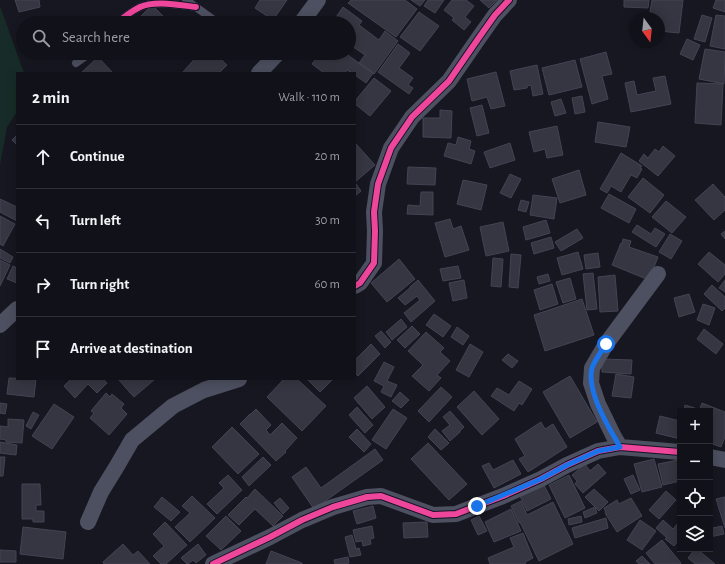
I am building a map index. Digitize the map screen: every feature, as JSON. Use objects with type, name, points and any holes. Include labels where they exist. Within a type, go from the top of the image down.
[{"type":"street","points":[[306,16],[318,0]]},
{"type":"street","points":[[356,285],[360,283],[374,263],[374,212],[378,184],[391,148],[412,117],[449,81],[495,15],[509,0]]},
{"type":"street","points":[[260,72],[269,60]]},
{"type":"street","points":[[620,447],[598,404],[591,383],[592,368],[606,344],[658,274]]},
{"type":"street","points":[[0,325],[16,310]]},
{"type":"street","points":[[88,522],[101,492],[132,440],[173,406],[204,390],[236,380]]},
{"type":"street","points":[[213,564],[302,520],[333,507],[367,497],[381,496],[433,515],[456,514],[535,482],[598,451],[620,447],[677,452]]},
{"type":"street","points":[[713,458],[725,460]]},
{"type":"lane","points":[[186,0],[208,16]]},
{"type":"lane","points":[[125,16],[140,6],[150,3],[196,7]]},
{"type":"lane","points":[[76,63],[80,60]]},
{"type":"green space","points":[[0,6],[16,51],[16,60],[19,60],[24,72],[16,72],[16,114],[7,127],[0,165]]},
{"type":"building","points":[[15,0],[39,0],[40,7],[19,12]]},
{"type":"building","points":[[260,0],[287,0],[276,16],[267,16],[255,8]]},
{"type":"building","points":[[351,0],[405,0],[417,9],[396,37],[348,3]]},
{"type":"building","points":[[411,0],[425,0],[420,6]]},
{"type":"building","points":[[428,0],[444,0],[435,13],[424,6]]},
{"type":"building","points":[[452,0],[466,0],[474,6],[465,17],[471,22],[464,30],[452,20],[454,18],[444,10]]},
{"type":"building","points":[[480,0],[497,0],[489,8]]},
{"type":"building","points":[[624,0],[649,0],[648,8],[624,7]]},
{"type":"building","points":[[652,0],[683,0],[679,33],[665,32],[665,12],[650,12]]},
{"type":"building","points":[[716,0],[725,0],[725,12],[713,8]]},
{"type":"building","points":[[152,5],[163,16],[141,16]]},
{"type":"building","points":[[343,7],[355,16],[337,16]]},
{"type":"building","points":[[419,12],[439,26],[420,51],[400,37]]},
{"type":"building","points":[[702,15],[712,18],[705,42],[694,39]]},
{"type":"building","points":[[716,15],[725,16],[725,49],[710,46]]},
{"type":"building","points":[[356,17],[362,21],[359,25],[379,40],[385,31],[398,41],[374,74],[359,63],[365,55],[356,49]]},
{"type":"building","points":[[687,39],[700,45],[693,60],[680,54]]},
{"type":"building","points":[[398,44],[410,53],[399,68],[413,78],[408,85],[413,88],[409,94],[378,72]]},
{"type":"building","points":[[705,49],[725,52],[724,84],[699,79]]},
{"type":"building","points":[[606,52],[612,74],[602,76],[608,99],[592,104],[580,59]]},
{"type":"building","points":[[95,60],[101,60],[112,72],[82,72]]},
{"type":"building","points":[[194,60],[222,60],[227,65],[220,72],[183,72]]},
{"type":"building","points":[[315,60],[355,60],[373,73],[366,83],[356,76],[356,72],[350,72],[347,70],[346,72],[323,72],[312,64]]},
{"type":"building","points":[[575,60],[582,87],[549,95],[542,68]]},
{"type":"building","points":[[537,65],[543,94],[533,96],[531,85],[527,86],[527,88],[514,90],[510,71]]},
{"type":"building","points":[[496,72],[505,106],[491,109],[487,97],[472,101],[467,79]]},
{"type":"building","points":[[665,76],[671,104],[631,112],[625,83],[634,81],[637,95],[656,91],[653,78]]},
{"type":"building","points":[[374,78],[391,91],[370,116],[356,105],[356,100]]},
{"type":"building","points":[[697,83],[723,84],[721,125],[695,123]]},
{"type":"building","points":[[582,96],[585,112],[575,114],[572,98]]},
{"type":"building","points":[[561,99],[566,113],[555,116],[551,102]]},
{"type":"building","points":[[482,105],[489,133],[477,136],[470,108]]},
{"type":"building","points":[[440,110],[452,111],[451,138],[423,137],[423,118],[440,118]]},
{"type":"building","points":[[598,122],[630,127],[626,147],[595,142]]},
{"type":"building","points":[[557,126],[563,155],[547,158],[545,149],[534,152],[529,132]]},
{"type":"building","points":[[16,136],[16,144],[12,140]]},
{"type":"building","points":[[458,137],[471,141],[469,149],[475,151],[471,164],[444,156],[448,143],[456,145]]},
{"type":"building","points":[[510,143],[515,160],[490,168],[484,152]]},
{"type":"building","points":[[356,144],[375,165],[356,181]]},
{"type":"building","points":[[663,146],[675,156],[658,176],[639,161],[644,154],[648,158],[655,149],[659,152]]},
{"type":"building","points":[[621,153],[642,166],[640,168],[642,169],[637,178],[631,175],[621,192],[611,186],[607,193],[600,189]]},
{"type":"building","points":[[408,167],[436,168],[435,185],[407,184]]},
{"type":"building","points":[[579,170],[586,195],[560,203],[552,179]]},
{"type":"building","points":[[510,174],[521,179],[511,198],[500,193]]},
{"type":"building","points":[[643,178],[664,195],[650,213],[628,197]]},
{"type":"building","points":[[463,180],[487,185],[481,210],[457,204]]},
{"type":"building","points":[[356,184],[361,191],[356,195]]},
{"type":"building","points":[[713,184],[725,197],[725,210],[714,220],[695,200]]},
{"type":"building","points":[[421,192],[433,192],[433,215],[407,214],[408,205],[420,206]]},
{"type":"building","points":[[609,194],[636,209],[629,223],[601,208]]},
{"type":"building","points":[[533,195],[557,198],[554,219],[530,215]]},
{"type":"building","points":[[0,199],[16,207],[16,220],[0,212]]},
{"type":"building","points":[[521,200],[529,202],[526,212],[518,210]]},
{"type":"building","points":[[666,201],[686,217],[672,233],[652,217]]},
{"type":"building","points":[[0,216],[15,224],[3,246],[0,244]]},
{"type":"building","points":[[450,219],[453,229],[461,226],[469,250],[445,257],[435,223]]},
{"type":"building","points":[[546,220],[550,233],[526,240],[523,227]]},
{"type":"building","points":[[503,222],[509,251],[486,256],[480,227]]},
{"type":"building","points":[[637,225],[651,234],[655,228],[665,234],[656,247],[632,232]]},
{"type":"building","points":[[577,229],[583,238],[561,251],[555,242]]},
{"type":"building","points":[[725,231],[725,239],[721,234]]},
{"type":"building","points":[[670,234],[682,241],[671,259],[659,252]]},
{"type":"building","points":[[551,237],[554,248],[534,254],[531,243]]},
{"type":"building","points":[[623,239],[631,241],[629,247],[658,257],[649,280],[612,265]]},
{"type":"building","points":[[0,249],[13,257],[10,263],[0,258]]},
{"type":"building","points":[[578,252],[583,269],[562,275],[557,258]]},
{"type":"building","points":[[709,252],[725,265],[725,274],[718,282],[698,264]]},
{"type":"building","points":[[598,253],[600,267],[586,269],[584,255]]},
{"type":"building","points":[[511,254],[521,255],[518,288],[509,287]]},
{"type":"building","points":[[493,258],[503,259],[501,287],[491,286]]},
{"type":"building","points":[[399,259],[415,279],[387,302],[371,283]]},
{"type":"building","points":[[0,260],[10,265],[0,286]]},
{"type":"building","points":[[13,266],[16,268],[16,283],[7,279]]},
{"type":"building","points":[[458,266],[461,278],[443,281],[440,269]]},
{"type":"building","points":[[593,273],[597,309],[587,310],[583,274]]},
{"type":"building","points":[[548,274],[550,281],[539,284],[537,277]]},
{"type":"building","points":[[615,275],[618,311],[600,312],[598,277]]},
{"type":"building","points":[[570,278],[576,299],[563,303],[556,282]]},
{"type":"building","points":[[418,280],[435,301],[411,322],[404,313],[420,300],[417,296],[405,305],[398,298]]},
{"type":"building","points":[[464,280],[467,298],[453,301],[449,283]]},
{"type":"building","points":[[725,280],[725,292],[719,288]]},
{"type":"building","points":[[552,284],[558,304],[540,310],[534,290]]},
{"type":"building","points":[[712,285],[725,297],[725,308],[722,311],[704,294]]},
{"type":"building","points":[[689,294],[695,312],[679,317],[674,298]]},
{"type":"building","points":[[582,299],[594,335],[545,351],[534,315]]},
{"type":"building","points":[[703,304],[715,308],[709,325],[697,320]]},
{"type":"building","points":[[434,314],[451,326],[443,337],[426,325]]},
{"type":"building","points":[[401,319],[407,327],[392,340],[386,332]]},
{"type":"building","points":[[412,326],[420,334],[405,348],[397,340]]},
{"type":"building","points":[[457,327],[469,336],[463,345],[451,337]]},
{"type":"building","points":[[704,329],[723,344],[716,354],[697,339]]},
{"type":"building","points":[[381,331],[391,342],[385,348],[375,336]]},
{"type":"building","points":[[426,332],[444,348],[440,352],[450,361],[437,375],[441,378],[429,391],[412,376],[423,365],[408,351]]},
{"type":"building","points":[[371,344],[380,354],[358,376],[356,374],[356,359]]},
{"type":"building","points":[[470,344],[483,352],[469,377],[456,370]]},
{"type":"building","points":[[508,354],[518,361],[512,368],[502,360]]},
{"type":"building","points":[[602,359],[632,360],[631,374],[602,372]]},
{"type":"building","points":[[384,362],[394,367],[387,381],[397,385],[391,397],[381,392],[384,386],[374,381]]},
{"type":"building","points":[[616,374],[634,377],[631,398],[612,396]]},
{"type":"building","points":[[570,376],[597,422],[570,438],[543,392]]},
{"type":"building","points":[[9,378],[16,378],[16,380],[36,380],[34,397],[7,394]]},
{"type":"building","points":[[70,380],[104,380],[107,383],[97,393],[88,384],[75,398],[64,386]]},
{"type":"building","points":[[119,380],[154,380],[134,397]]},
{"type":"building","points":[[283,380],[298,380],[326,406],[302,431],[267,397]]},
{"type":"building","points":[[308,380],[332,380],[320,392]]},
{"type":"building","points":[[519,381],[532,389],[522,405],[519,403],[514,411],[491,396],[497,388],[509,395]]},
{"type":"building","points":[[367,386],[385,407],[372,419],[354,398]]},
{"type":"building","points":[[441,387],[452,397],[429,422],[418,411]]},
{"type":"building","points":[[474,391],[499,419],[482,435],[457,407]]},
{"type":"building","points":[[400,392],[409,400],[401,408],[392,401]]},
{"type":"building","points":[[106,393],[110,397],[112,394],[124,404],[121,408],[127,414],[109,435],[90,418],[94,413],[91,411]]},
{"type":"building","points":[[0,403],[7,404],[5,414],[0,413]]},
{"type":"building","points":[[702,403],[725,412],[725,437],[721,447],[713,444],[713,408],[700,408]]},
{"type":"building","points":[[54,404],[74,417],[52,449],[32,436]]},
{"type":"building","points":[[685,405],[695,408],[684,408]]},
{"type":"building","points":[[357,407],[373,425],[365,433],[349,415]]},
{"type":"building","points":[[256,409],[271,425],[266,430],[270,435],[282,423],[297,438],[285,451],[286,452],[276,461],[240,424]]},
{"type":"building","points":[[393,409],[407,418],[386,449],[372,440]]},
{"type":"building","points":[[450,411],[464,427],[450,441],[442,431],[450,425],[443,417]]},
{"type":"building","points":[[33,412],[39,415],[31,429],[26,426]]},
{"type":"building","points":[[660,416],[677,420],[677,438],[656,433]]},
{"type":"building","points":[[8,419],[24,420],[22,443],[6,442],[6,440],[0,439],[0,426],[8,427]]},
{"type":"building","points":[[541,422],[545,429],[553,424],[567,447],[528,472],[519,459],[525,456],[515,439]]},
{"type":"building","points":[[232,427],[259,454],[238,474],[212,447]]},
{"type":"building","points":[[357,429],[371,444],[364,452],[349,437]]},
{"type":"building","points":[[435,429],[449,443],[441,450],[428,437]]},
{"type":"building","points":[[0,442],[17,445],[16,455],[0,453]]},
{"type":"building","points":[[428,443],[467,484],[449,500],[411,459]]},
{"type":"building","points":[[375,449],[383,460],[314,509],[292,477],[306,467],[321,488]]},
{"type":"building","points":[[0,457],[5,457],[3,476],[0,476]]},
{"type":"building","points":[[263,457],[271,465],[249,486],[242,477]]},
{"type":"building","points":[[654,459],[662,487],[642,492],[634,464]]},
{"type":"building","points":[[513,460],[521,474],[494,488],[482,466],[489,463],[493,470]]},
{"type":"building","points":[[677,460],[677,482],[663,485],[658,464]]},
{"type":"building","points":[[585,464],[590,471],[598,464],[606,473],[583,493],[575,484],[577,481],[572,475]]},
{"type":"building","points":[[228,475],[242,490],[217,514],[207,504],[224,488],[219,483]]},
{"type":"building","points":[[569,475],[585,508],[565,518],[549,485]]},
{"type":"building","points":[[633,475],[640,490],[631,494],[624,479]]},
{"type":"building","points":[[22,484],[40,484],[41,505],[36,505],[36,511],[44,511],[44,522],[33,522],[33,519],[22,519]]},
{"type":"building","points":[[544,485],[551,499],[527,511],[520,496]]},
{"type":"building","points":[[255,489],[283,516],[273,526],[255,509],[239,525],[228,515]]},
{"type":"building","points":[[594,489],[608,502],[599,511],[585,497]]},
{"type":"building","points":[[666,491],[676,500],[659,519],[649,510]]},
{"type":"building","points":[[192,496],[215,518],[190,542],[175,527],[190,513],[182,506]]},
{"type":"building","points":[[162,497],[180,512],[171,521],[154,507]]},
{"type":"building","points":[[725,497],[725,528],[716,499]]},
{"type":"building","points":[[280,498],[289,508],[283,514],[274,503]]},
{"type":"building","points":[[631,498],[642,516],[617,532],[605,513],[604,508],[617,500],[619,504]]},
{"type":"building","points":[[521,501],[527,515],[553,502],[573,544],[539,561],[511,506]]},
{"type":"building","points":[[373,506],[376,518],[357,524],[353,511]]},
{"type":"building","points":[[595,507],[597,513],[585,518],[583,512]]},
{"type":"building","points":[[511,509],[521,531],[494,542],[485,522]]},
{"type":"building","points":[[226,516],[241,531],[221,550],[206,536]]},
{"type":"building","points":[[479,516],[487,531],[478,535],[471,520]]},
{"type":"building","points":[[581,516],[582,522],[569,525],[568,519]]},
{"type":"building","points":[[606,518],[608,528],[575,538],[572,528]]},
{"type":"building","points":[[640,520],[656,531],[642,550],[627,540]]},
{"type":"building","points":[[663,520],[673,529],[677,524],[677,542],[674,546],[665,539],[667,538],[656,528]]},
{"type":"building","points":[[165,522],[187,545],[166,564],[161,564],[153,556],[164,546],[153,534]]},
{"type":"building","points":[[427,522],[428,537],[404,538],[403,523]]},
{"type":"building","points":[[372,526],[374,538],[370,539],[371,544],[363,546],[362,541],[356,542],[353,530]]},
{"type":"building","points":[[722,526],[724,534],[713,536],[713,528]]},
{"type":"building","points":[[23,527],[66,532],[63,559],[20,554]]},
{"type":"building","points":[[523,533],[533,558],[523,564],[490,564],[488,558],[514,547],[510,538]]},
{"type":"building","points":[[352,535],[356,549],[359,548],[361,555],[350,557],[345,537]]},
{"type":"building","points":[[662,540],[681,563],[680,564],[655,564],[646,553]]},
{"type":"building","points":[[123,544],[133,555],[138,551],[150,564],[104,564],[103,562]]},
{"type":"building","points":[[198,544],[206,555],[196,563],[193,560],[187,564],[181,558]]},
{"type":"building","points":[[0,550],[16,551],[16,562],[0,562]]},
{"type":"building","points":[[271,551],[302,563],[302,564],[266,564]]},
{"type":"building","points":[[693,552],[701,552],[715,564],[695,564],[688,558]]},
{"type":"building","points":[[642,556],[650,564],[639,564],[636,561]]},
{"type":"building","points":[[348,557],[349,563],[335,564],[334,560]]},
{"type":"cycle path","points":[[356,285],[360,283],[374,263],[374,212],[378,184],[391,148],[412,117],[449,81],[495,15],[509,0]]},
{"type":"cycle path","points":[[125,16],[140,7],[160,3],[196,7]]},
{"type":"cycle path","points":[[213,564],[302,520],[333,507],[367,497],[381,496],[433,515],[456,514],[503,496],[598,451],[620,447],[677,452]]},
{"type":"route","points":[[477,506],[541,479],[598,451],[620,447],[605,420],[591,383],[592,368],[606,344]]}]
